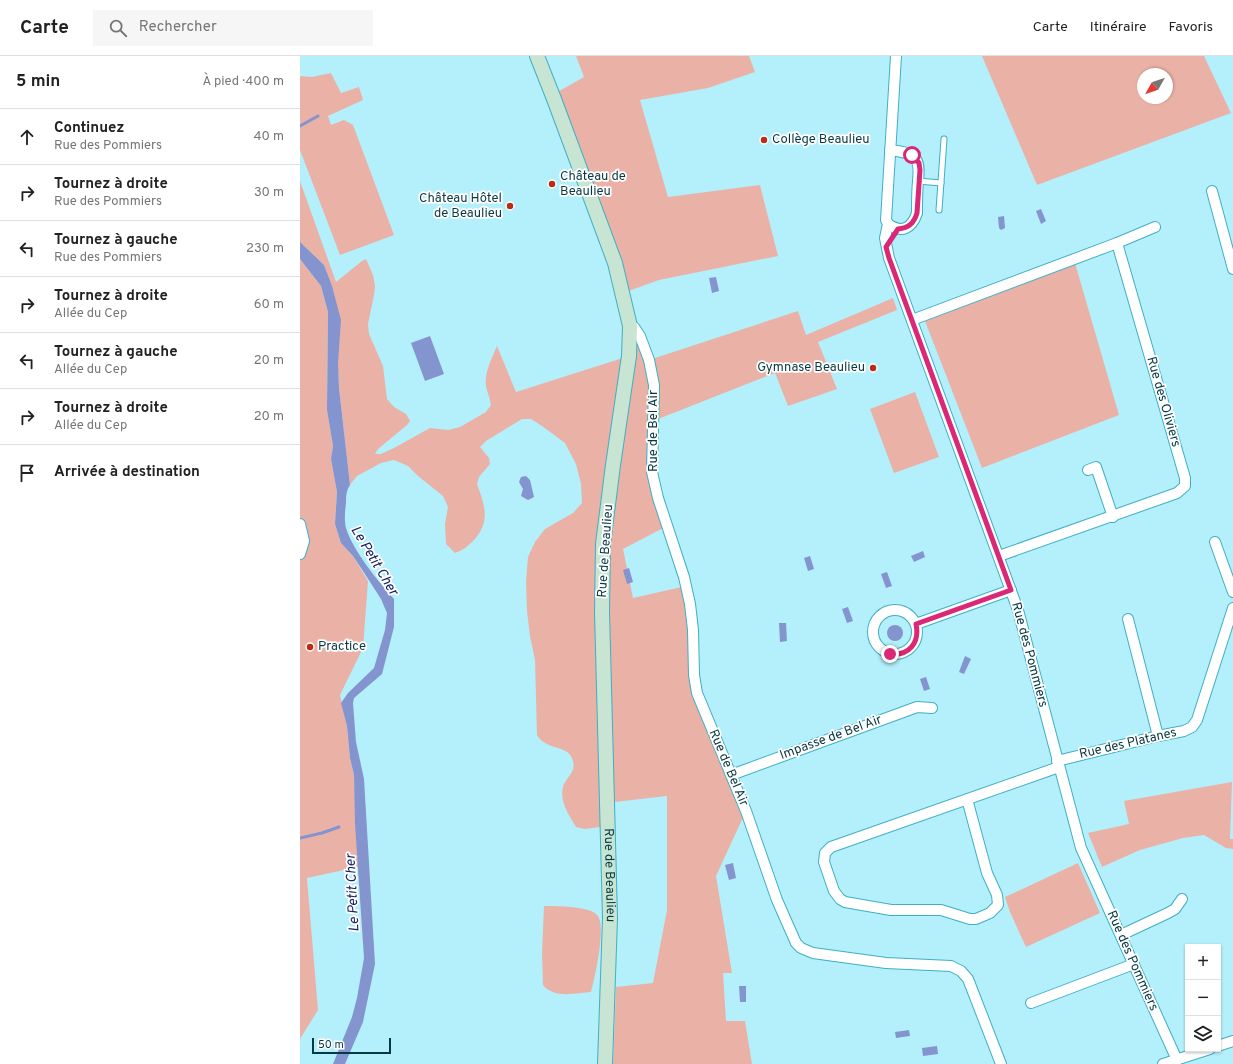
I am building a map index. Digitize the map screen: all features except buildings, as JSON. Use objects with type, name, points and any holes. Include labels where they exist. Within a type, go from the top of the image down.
[{"type":"street","name":"Rue de Beaulieu","points":[[537,56],[615,263],[630,326],[629,356],[603,544],[602,611],[610,918],[606,1064]]},
{"type":"street","name":"Rue des Pommiers","points":[[896,56],[886,220],[888,224],[886,231],[886,247],[892,269],[1018,610],[1081,848],[1177,1060]]},
{"type":"street","points":[[888,224],[893,228],[898,229],[909,227],[915,219],[917,213],[918,181],[920,170],[919,163],[916,158],[904,152],[890,150]]},
{"type":"street","points":[[1212,191],[1233,269]]},
{"type":"street","points":[[912,320],[1156,227]]},
{"type":"street","points":[[886,247],[898,229]]},
{"type":"street","name":"Rue des Oliviers","points":[[999,556],[1177,494],[1185,486],[1186,483],[1117,243]]},
{"type":"street","name":"Rue de Bel Air","points":[[630,326],[634,328],[640,336],[649,360],[654,385],[652,472],[658,498],[684,577],[689,600],[693,630],[694,675],[697,693],[756,838],[780,906],[796,943],[801,948],[813,953],[886,963],[951,966],[961,971],[968,979],[1001,1064]]},
{"type":"street","points":[[1088,470],[1096,467],[1113,517]]},
{"type":"street","points":[[300,524],[304,541],[300,554]]},
{"type":"street","points":[[1215,542],[1233,592]]},
{"type":"street","points":[[916,624],[1011,590]]},
{"type":"street","name":"Rue des Platanes","points":[[967,799],[987,873],[998,900],[998,904],[990,913],[976,919],[970,919],[941,910],[891,910],[855,904],[845,902],[837,896],[824,862],[824,857],[828,849],[831,847],[967,799],[1058,764],[1158,736],[1184,731],[1192,727],[1197,720],[1233,608]]},
{"type":"street","points":[[892,610],[904,612],[909,615],[916,624],[916,642],[902,654],[890,654],[884,652],[876,643],[873,632],[874,626],[881,615],[886,612],[892,610]]},
{"type":"street","points":[[1128,619],[1158,736]]},
{"type":"street","name":"Impasse de Bel Air","points":[[731,775],[917,707],[932,708]]},
{"type":"street","points":[[1121,935],[1168,913],[1174,909],[1182,899]]},
{"type":"street","points":[[1031,1003],[1134,964]]},
{"type":"street","points":[[1221,1045],[1233,1041]]},
{"type":"street","points":[[1163,1064],[1201,1052]]},
{"type":"lane","points":[[939,210],[944,139]]},
{"type":"lane","points":[[918,181],[941,183]]},
{"type":"shaded area","points":[[576,56],[749,56],[755,72],[708,88],[640,100],[668,197],[760,185],[778,256],[659,280],[623,293],[554,94],[584,77]]},
{"type":"shaded area","points":[[982,56],[1204,56],[1231,113],[1037,185]]},
{"type":"shaded area","points":[[331,73],[341,93],[359,87],[363,100],[328,116],[331,125],[344,120],[353,125],[394,235],[340,255],[300,150],[300,76],[312,77]]},
{"type":"shaded area","points":[[300,181],[336,282],[366,259],[373,275],[375,286],[368,324],[369,334],[383,366],[387,399],[394,407],[406,414],[410,421],[378,449],[375,454],[381,454],[394,448],[430,428],[448,430],[460,427],[486,412],[491,405],[486,386],[486,376],[497,346],[516,392],[629,356],[630,326],[649,360],[798,311],[806,335],[893,298],[897,310],[818,342],[837,389],[788,406],[775,373],[653,421],[652,472],[667,526],[623,549],[633,598],[686,586],[694,675],[746,811],[716,876],[732,973],[723,973],[726,1021],[745,1021],[752,1064],[613,1064],[616,987],[653,983],[667,910],[667,796],[606,803],[607,826],[585,829],[576,827],[565,806],[562,795],[564,784],[574,766],[572,758],[566,751],[545,743],[537,735],[535,660],[527,611],[526,582],[528,557],[535,542],[545,529],[573,513],[582,503],[581,484],[576,464],[565,443],[531,419],[522,419],[486,441],[480,447],[489,458],[490,464],[479,477],[477,484],[484,507],[484,520],[479,534],[473,541],[465,548],[455,553],[446,544],[445,524],[448,507],[443,496],[408,466],[394,460],[381,463],[357,476],[350,485],[339,388],[334,295],[324,265],[300,242]]},
{"type":"shaded area","points":[[300,259],[321,286],[328,312],[327,410],[333,446],[331,459],[337,492],[335,524],[341,543],[353,556],[368,581],[363,648],[340,695],[347,726],[350,758],[354,775],[358,867],[307,878],[318,1010],[300,1039]]},
{"type":"shaded area","points":[[1075,263],[1119,415],[982,468],[925,321]]},
{"type":"shaded area","points":[[915,392],[939,457],[894,473],[870,409]]},
{"type":"shaded area","points":[[1232,782],[1230,839],[1233,839],[1233,849],[1226,848],[1204,835],[1183,838],[1140,850],[1102,867],[1088,833],[1129,824],[1124,801]]},
{"type":"shaded area","points":[[1078,863],[1100,913],[1026,947],[1005,897]]},
{"type":"shaded area","points":[[544,906],[581,908],[589,910],[598,916],[601,931],[597,965],[591,992],[559,994],[543,985],[542,953]]},
{"type":"water","points":[[1041,209],[1046,221],[1041,224],[1036,211]]},
{"type":"water","points":[[1004,216],[1005,228],[1001,230],[999,228],[998,217]]},
{"type":"water","name":"Le Petit Cher","points":[[300,242],[324,265],[332,286],[341,320],[338,363],[339,388],[350,485],[346,496],[346,528],[349,537],[360,556],[394,599],[394,627],[382,674],[354,698],[353,703],[356,742],[364,779],[375,964],[363,1022],[345,1064],[333,1064],[352,1017],[364,958],[355,824],[354,775],[350,758],[347,726],[341,703],[348,693],[374,668],[385,630],[387,613],[381,599],[363,571],[353,556],[341,543],[335,524],[337,492],[331,459],[333,446],[327,410],[328,312],[321,286],[300,259]]},
{"type":"water","points":[[716,277],[719,291],[712,293],[709,278]]},
{"type":"water","points":[[430,336],[444,374],[425,381],[411,343]]},
{"type":"water","points":[[526,476],[530,480],[534,497],[528,500],[521,496],[523,489],[519,482],[521,477]]},
{"type":"water","points":[[923,551],[925,557],[914,562],[911,556]]},
{"type":"water","points":[[810,556],[814,569],[808,571],[804,558]]},
{"type":"water","points":[[629,568],[633,582],[627,584],[623,570]]},
{"type":"water","points":[[887,572],[892,586],[886,588],[881,574]]},
{"type":"water","points":[[848,607],[853,621],[847,623],[842,609]]},
{"type":"water","points":[[779,623],[786,623],[787,641],[780,642]]},
{"type":"water","points":[[892,625],[898,625],[903,630],[901,639],[898,641],[892,641],[887,636],[887,630]]},
{"type":"water","points":[[965,656],[971,659],[964,674],[959,672]]},
{"type":"water","points":[[926,677],[930,689],[924,691],[920,679]]},
{"type":"water","points":[[733,863],[736,878],[729,880],[725,865]]},
{"type":"water","points":[[739,986],[746,986],[746,1002],[740,1002]]},
{"type":"water","points":[[909,1030],[910,1036],[896,1038],[895,1032]]},
{"type":"water","points":[[937,1046],[938,1054],[923,1056],[922,1048]]},
{"type":"waterway","points":[[300,126],[318,116]]},
{"type":"waterway","points":[[300,838],[339,827]]},
{"type":"place","name":"Collège Beaulieu","points":[[764,140]]},
{"type":"place","name":"Château de Beaulieu","points":[[552,184]]},
{"type":"place","name":"Château Hôtel de Beaulieu","points":[[510,206]]},
{"type":"place","name":"Gymnase Beaulieu","points":[[873,368]]},
{"type":"place","name":"Practice","points":[[310,647]]},
{"type":"route","points":[[890,654],[902,654],[912,647],[916,642],[918,630],[916,624],[1011,590],[894,273],[886,247],[898,229],[909,227],[915,219],[917,213],[918,181],[920,170],[919,163],[912,155]]}]
